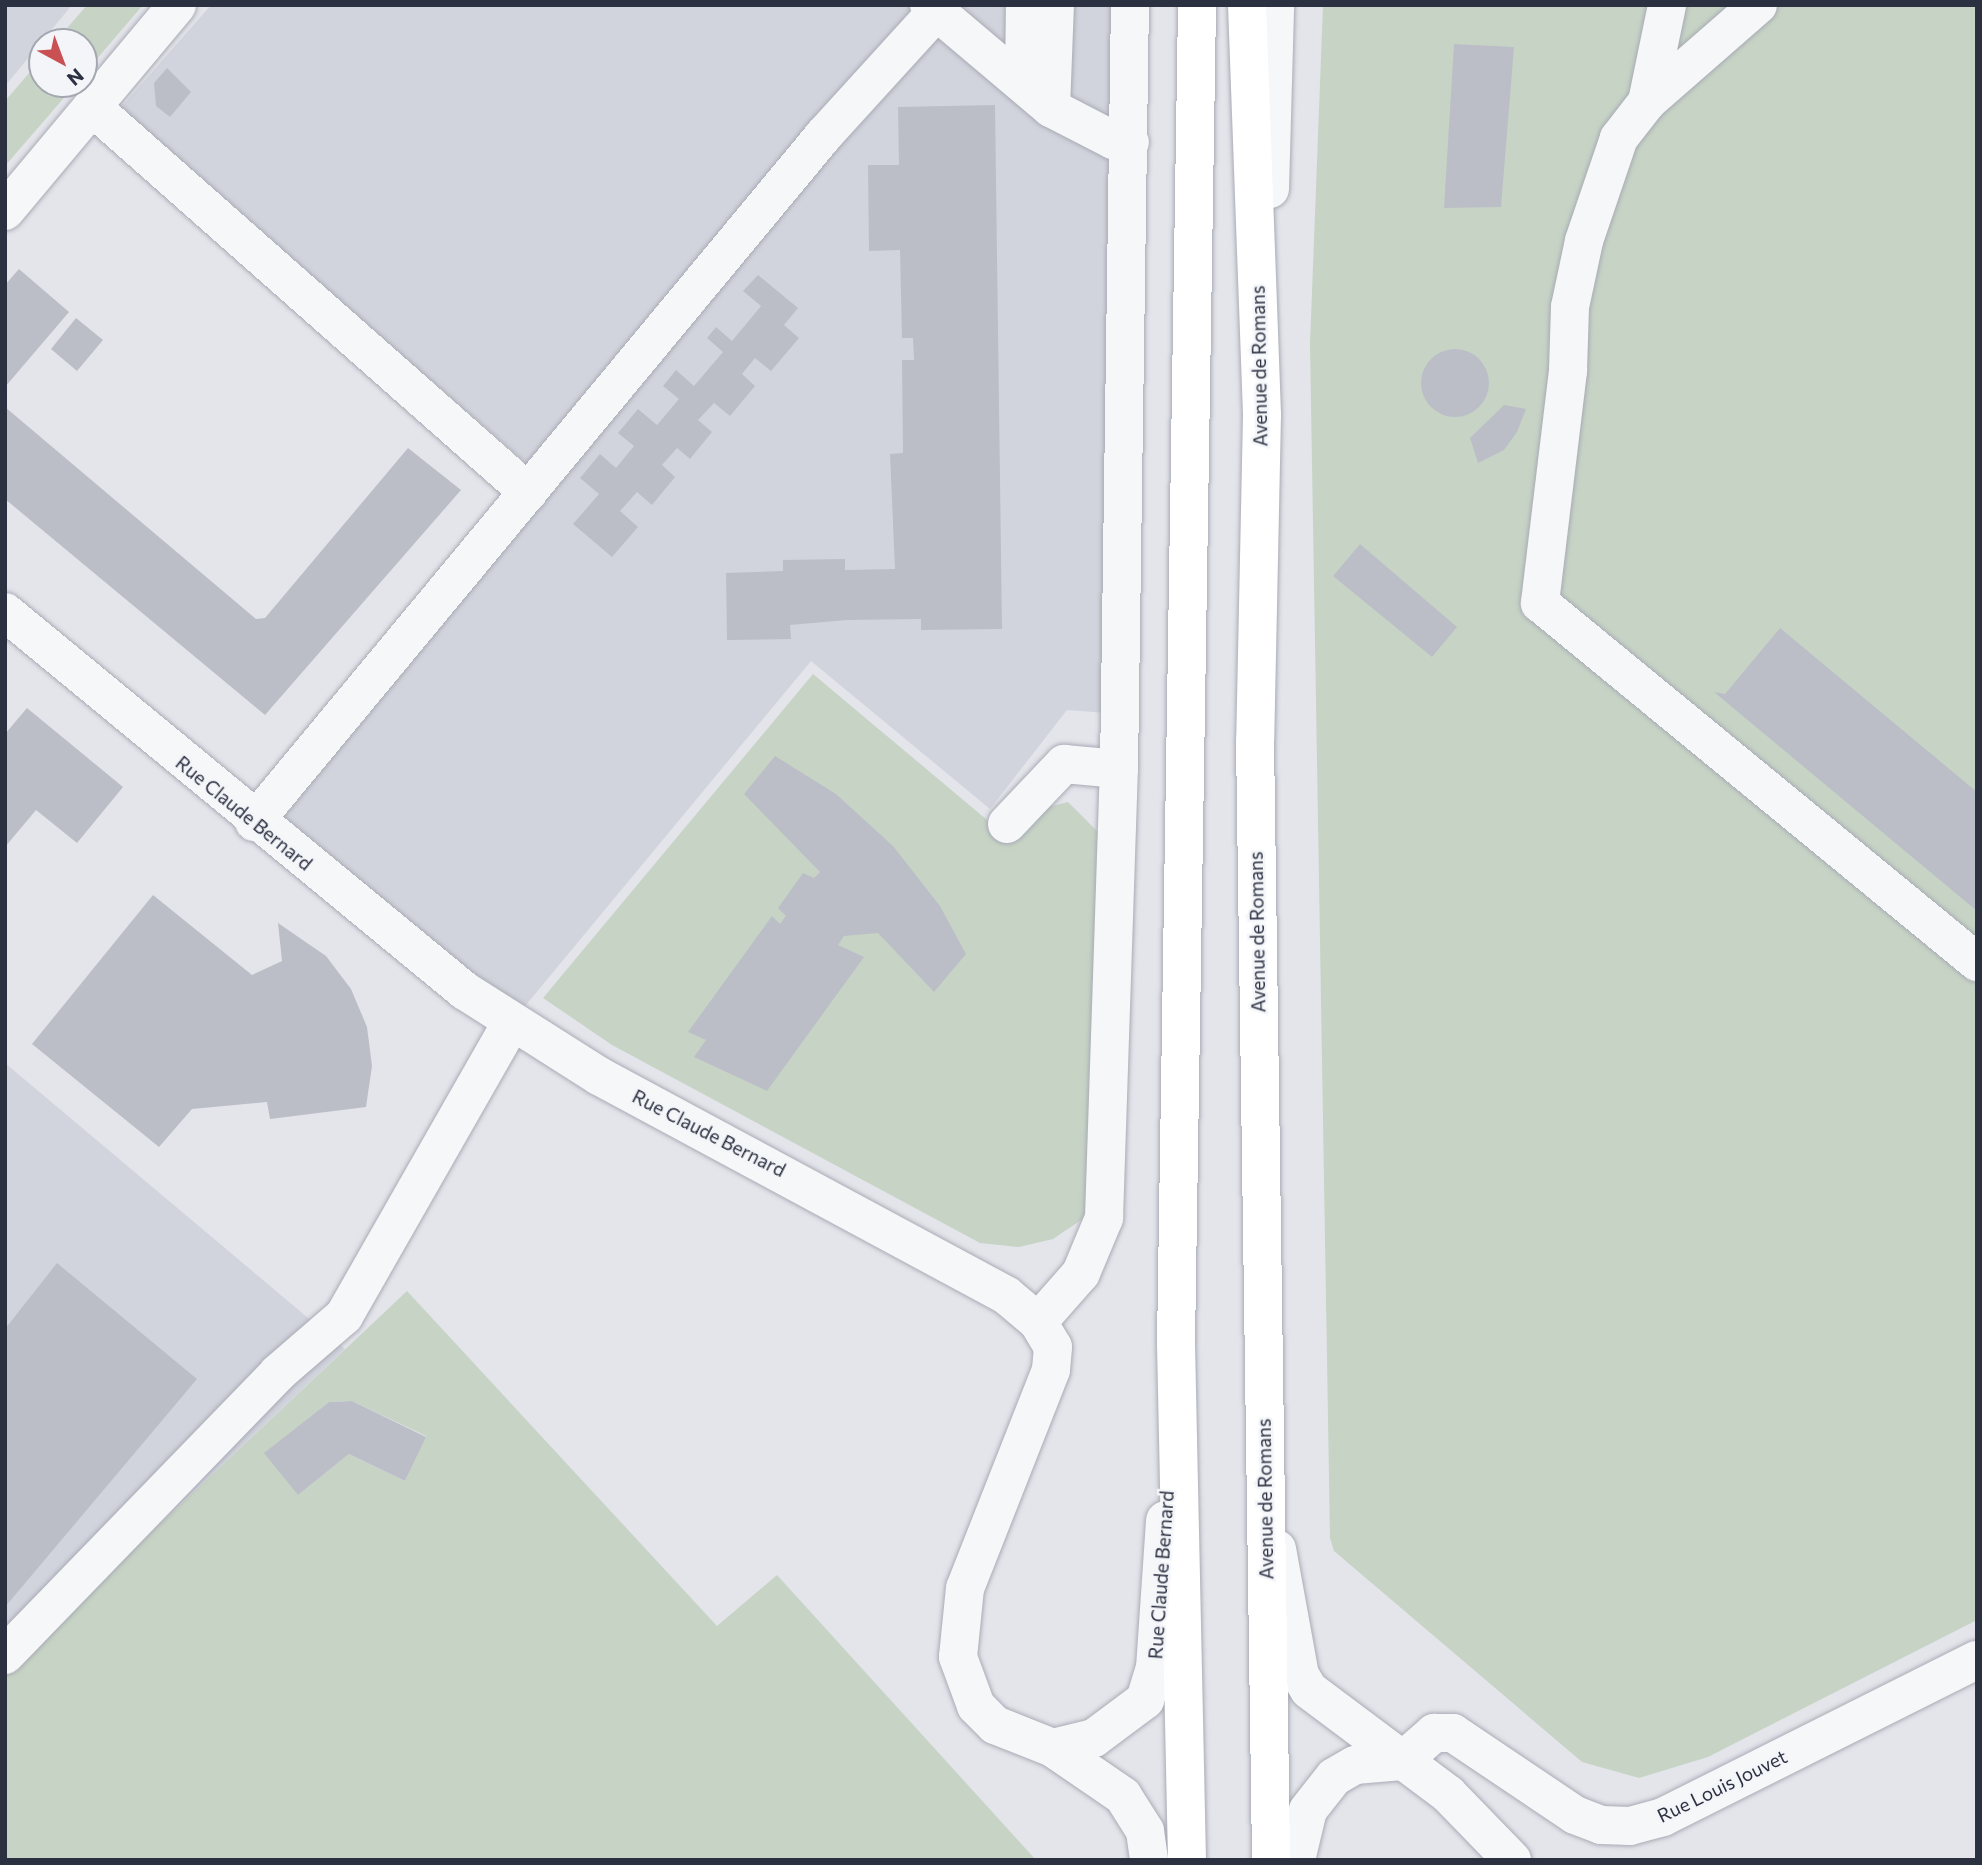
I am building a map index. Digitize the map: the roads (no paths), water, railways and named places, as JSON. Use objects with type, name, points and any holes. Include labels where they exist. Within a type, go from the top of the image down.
[{"type":"main road","points":[[1187,1860],[1176,1343],[1197,5]]},
{"type":"main road","name":"Avenue de Romans","points":[[1247,5],[1262,415],[1255,740],[1271,1860]]},
{"type":"street","points":[[5,211],[177,5]]},
{"type":"street","points":[[1024,82],[1025,5]]},
{"type":"street","points":[[1051,108],[1055,5]]},
{"type":"street","points":[[1038,1322],[1081,1273],[1104,1218],[1119,769],[1130,5]]},
{"type":"street","points":[[1262,415],[1275,5]]},
{"type":"street","points":[[1647,102],[1667,5]]},
{"type":"street","points":[[1758,5],[1647,102],[1619,138],[1584,241],[1570,307],[1568,371],[1540,603],[1977,962]]},
{"type":"street","points":[[254,822],[824,135],[933,8],[1024,82],[1051,108],[1113,141],[1130,142]]},
{"type":"street","points":[[92,107],[528,492]]},
{"type":"street","name":"Rue Claude Bernard","points":[[5,612],[254,822],[512,1023],[1006,1295],[1038,1322],[1053,1347],[1051,1370],[965,1588],[956,1631],[963,1681],[976,1706],[1016,1737],[1053,1748],[1123,1797],[1145,1831],[1149,1860]]},
{"type":"street","points":[[1007,824],[1064,764],[1119,769]]},
{"type":"street","points":[[5,1654],[278,1373],[344,1316],[512,1023]]},
{"type":"street","name":"Rue Claude Bernard","points":[[1053,1748],[1094,1738],[1121,1722],[1145,1700],[1156,1668],[1176,1343]]},
{"type":"street","points":[[1264,1479],[1300,1675],[1323,1703],[1448,1794],[1512,1860]]},
{"type":"street","name":"Rue Louis Jouvet","points":[[1402,1761],[1434,1733],[1453,1733],[1575,1815],[1601,1825],[1630,1826],[1663,1817],[1977,1661]]},
{"type":"street","points":[[1296,1860],[1308,1810],[1334,1777],[1354,1765],[1402,1761]]}]
